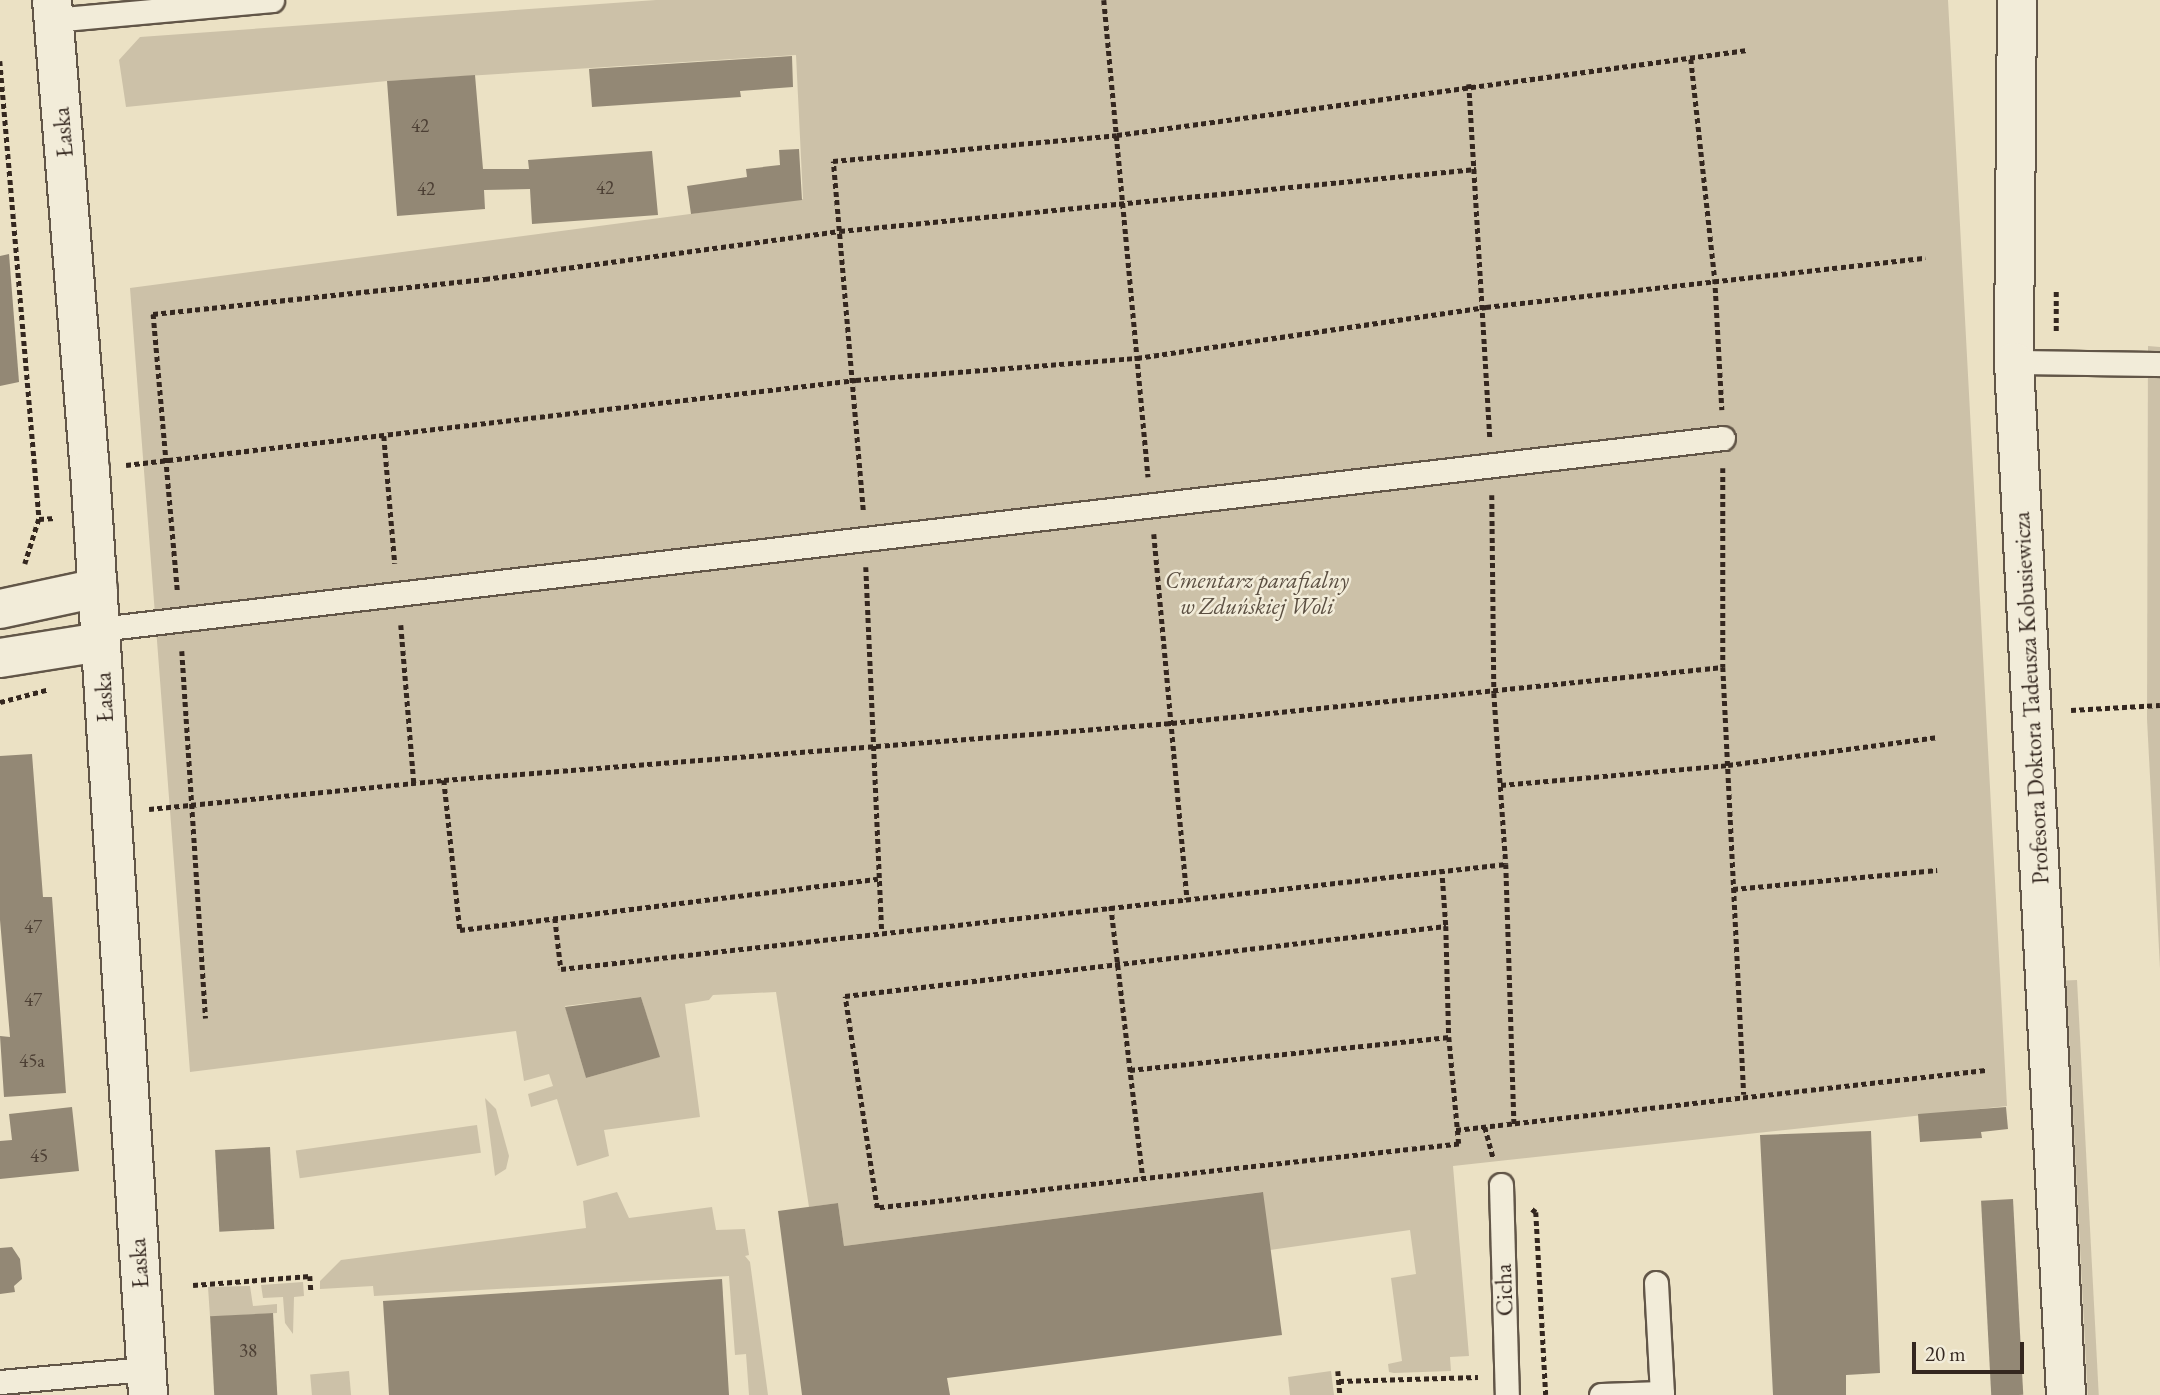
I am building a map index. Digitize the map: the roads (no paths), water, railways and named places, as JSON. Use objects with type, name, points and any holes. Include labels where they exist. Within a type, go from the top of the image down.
[{"type":"street","name":"Profesora Doktora Tadeusza Kobusiewicza","points":[[2017,0],[2014,362],[2066,1395]]},
{"type":"street","name":"Łaska","points":[[53,10],[90,470],[147,1382]]},
{"type":"street","points":[[16,606],[98,588]]},
{"type":"street","points":[[0,658],[100,635]]},
{"type":"lane","points":[[53,10],[272,0]]},
{"type":"lane","points":[[2014,362],[2160,364]]},
{"type":"lane","points":[[100,635],[180,621],[1151,506],[1491,462],[1723,438]]},
{"type":"lane","name":"Cicha","points":[[1501,1185],[1507,1385]]},
{"type":"lane","points":[[1601,1395],[1662,1394],[1656,1283]]},
{"type":"lane","points":[[0,1382],[147,1382]]},
{"type":"park label","name":"Cmentarz parafialny w Zduńskiej Woli","points":[[1257,593]]}]
